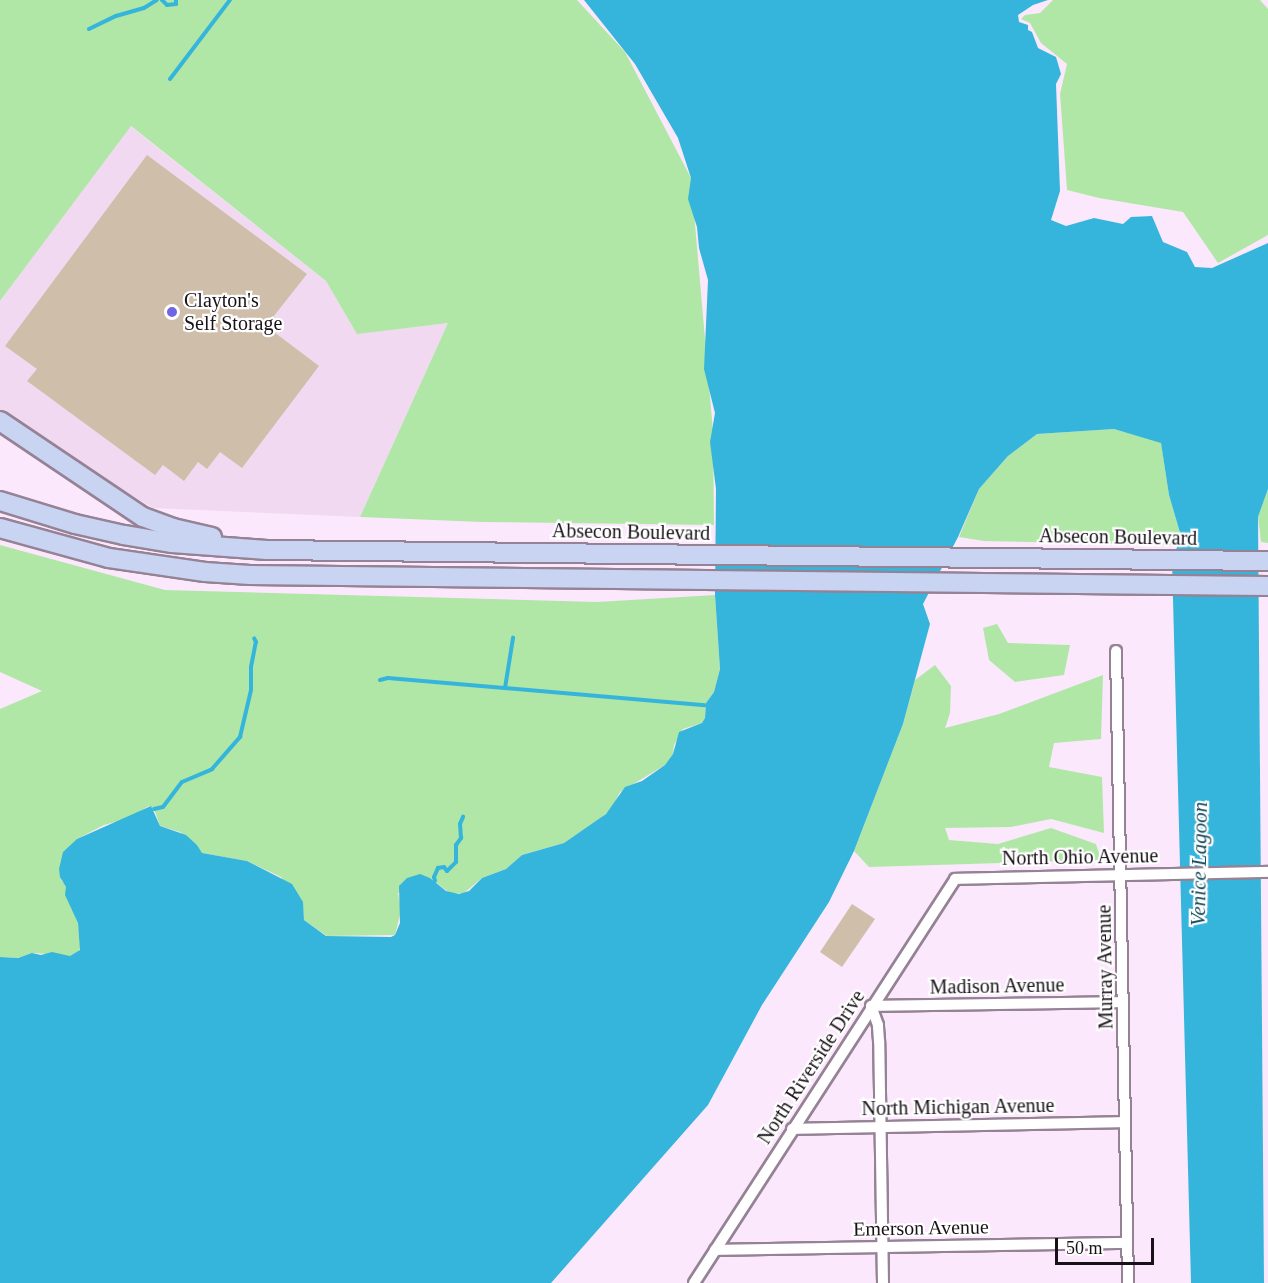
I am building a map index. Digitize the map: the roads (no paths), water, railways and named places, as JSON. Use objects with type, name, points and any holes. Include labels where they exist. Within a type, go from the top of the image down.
[{"type":"highway","points":[[0,421],[143,517],[173,528],[267,550]]},
{"type":"highway","name":"Absecon Boulevard","points":[[0,501],[75,524],[124,535],[181,544],[267,550],[1268,561]]},
{"type":"highway","points":[[0,528],[109,558],[205,572],[262,575],[1268,586]]},
{"type":"street","name":"Murray Avenue","points":[[1116,651],[1128,1283]]},
{"type":"street","name":"North Ohio Avenue","points":[[965,878],[1263,872]]},
{"type":"street","name":"North Riverside Drive","points":[[694,1283],[950,885],[955,879],[965,878]]},
{"type":"street","name":"Madison Avenue","points":[[871,1006],[1123,1002]]},
{"type":"street","points":[[871,1006],[878,1025],[879,1041],[883,1283]]},
{"type":"street","name":"North Michigan Avenue","points":[[792,1129],[1125,1122]]},
{"type":"street","name":"Emerson Avenue","points":[[715,1250],[1127,1243]]},
{"type":"water","name":"Venice Lagoon","points":[[584,0],[1048,0],[1033,5],[1018,15],[1019,22],[1028,25],[1028,30],[1032,32],[1038,48],[1056,57],[1061,74],[1056,84],[1060,191],[1051,220],[1066,226],[1094,218],[1123,224],[1131,217],[1152,216],[1163,242],[1187,252],[1195,267],[1212,268],[1268,243],[1268,489],[1258,517],[1264,1283],[1191,1283],[1172,561],[1181,536],[1169,495],[1161,443],[1114,429],[1037,434],[1008,456],[979,489],[958,537],[923,604],[930,624],[903,724],[854,851],[829,902],[762,1005],[708,1105],[551,1283],[0,1283],[0,957],[18,958],[32,953],[41,955],[52,952],[70,956],[80,950],[78,923],[65,895],[66,887],[60,877],[59,869],[63,852],[77,839],[151,806],[160,826],[186,835],[202,853],[247,861],[292,884],[303,902],[304,920],[326,936],[391,937],[395,935],[400,923],[399,886],[407,878],[420,874],[430,878],[446,891],[459,894],[469,891],[482,878],[506,869],[522,855],[564,843],[606,814],[625,787],[642,781],[665,765],[673,754],[679,732],[702,723],[705,718],[706,703],[714,692],[720,669],[715,595],[716,489],[710,442],[715,413],[704,369],[708,280],[699,248],[697,227],[688,199],[691,178],[678,138],[635,64]]},
{"type":"waterway","points":[[89,29],[116,16],[144,8],[157,0]]},
{"type":"waterway","points":[[162,0],[167,5],[176,4],[176,0]]},
{"type":"waterway","points":[[170,79],[230,0]]},
{"type":"waterway","points":[[154,809],[163,807],[182,782],[212,769],[240,737],[251,690],[251,667],[256,642],[254,638]]},
{"type":"waterway","points":[[505,688],[513,638]]},
{"type":"waterway","points":[[380,680],[388,678],[705,705]]},
{"type":"waterway","points":[[435,881],[434,877],[438,868],[444,867],[447,871],[456,862],[456,845],[461,838],[460,824],[463,817]]},
{"type":"place","name":"Clayton's Self Storage","points":[[172,312]]}]
